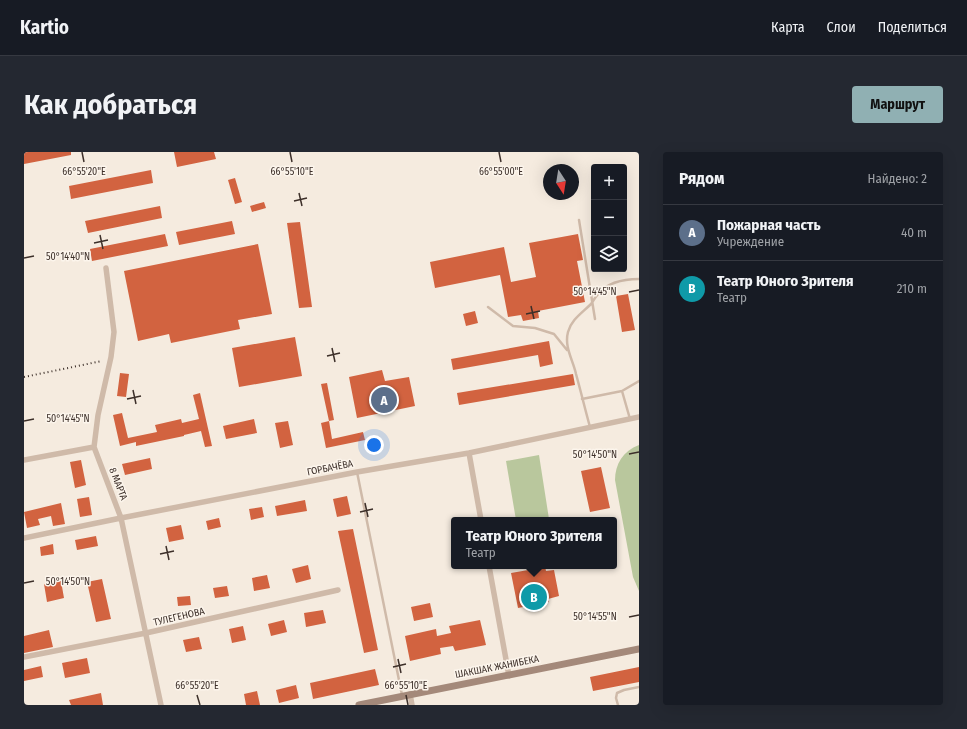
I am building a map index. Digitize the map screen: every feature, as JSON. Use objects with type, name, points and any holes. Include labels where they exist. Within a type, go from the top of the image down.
[{"type":"main road","name":"ШАКШАК ЖАНИБЕКА","points":[[359,705],[379,703],[410,694],[509,676],[639,648]]},
{"type":"street","name":"8 МАРТА","points":[[106,268],[114,332],[111,357],[98,415],[94,447],[122,518],[161,705]]},
{"type":"street","name":"ГОРБАЧЁВА","points":[[24,538],[357,472],[469,453],[639,417]]},
{"type":"street","points":[[24,460],[94,447]]},
{"type":"street","points":[[469,453],[480,517]]},
{"type":"street","points":[[490,569],[509,676]]},
{"type":"street","name":"ТУЛЕГЕНОВА","points":[[24,656],[146,633],[338,590]]},
{"type":"street","points":[[410,694],[412,705]]},
{"type":"lane","points":[[579,220],[595,319]]},
{"type":"lane","points":[[590,428],[567,344],[570,327],[575,319],[592,304],[597,295],[610,284],[620,280],[639,279]]},
{"type":"lane","points":[[488,307],[514,326],[535,328],[554,334],[569,352]]},
{"type":"lane","points":[[582,399],[622,391],[639,382]]},
{"type":"lane","points":[[622,391],[630,419]]},
{"type":"lane","points":[[357,472],[402,696]]},
{"type":"lane","points":[[618,705],[616,698],[618,693],[624,690],[639,687]]},
{"type":"green space","points":[[639,445],[639,591],[633,577],[615,474],[618,463],[624,454]]},
{"type":"green space","points":[[539,455],[549,517],[515,517],[506,461]]},
{"type":"building","points":[[24,152],[71,152],[71,155],[24,164]]},
{"type":"building","points":[[174,152],[214,152],[216,159],[177,167]]},
{"type":"building","points":[[151,170],[153,183],[71,199],[69,186]]},
{"type":"building","points":[[235,178],[242,202],[235,204],[228,180]]},
{"type":"building","points":[[264,202],[266,208],[252,212],[250,206]]},
{"type":"building","points":[[160,206],[162,218],[88,233],[85,221]]},
{"type":"building","points":[[232,221],[235,234],[179,245],[176,232]]},
{"type":"building","points":[[300,222],[312,307],[299,308],[287,223]]},
{"type":"building","points":[[165,234],[168,246],[92,261],[90,249]]},
{"type":"building","points":[[578,234],[583,260],[577,261],[585,302],[538,311],[539,318],[523,321],[521,315],[508,317],[500,275],[435,288],[430,262],[504,247],[511,282],[536,277],[529,243]]},
{"type":"building","points":[[258,244],[272,314],[238,320],[240,329],[171,343],[169,334],[138,341],[124,271]]},
{"type":"building","points":[[628,294],[635,330],[622,332],[616,296]]},
{"type":"building","points":[[475,311],[478,323],[466,326],[463,314]]},
{"type":"building","points":[[295,337],[302,376],[239,387],[232,348]]},
{"type":"building","points":[[549,341],[553,364],[540,367],[538,355],[453,370],[451,359]]},
{"type":"building","points":[[382,370],[385,381],[409,377],[415,406],[357,418],[349,377]]},
{"type":"building","points":[[120,373],[129,374],[126,397],[117,396]]},
{"type":"building","points":[[573,374],[575,385],[459,405],[457,393]]},
{"type":"building","points":[[327,383],[334,420],[329,421],[321,384]]},
{"type":"building","points":[[200,393],[212,446],[205,447],[201,431],[136,446],[136,442],[120,446],[113,415],[122,413],[128,438],[157,432],[155,425],[181,419],[182,423],[199,419],[193,395]]},
{"type":"building","points":[[254,419],[257,433],[226,439],[223,426]]},
{"type":"building","points":[[288,421],[293,445],[280,448],[275,423]]},
{"type":"building","points":[[329,421],[332,439],[363,432],[365,440],[326,448],[321,423]]},
{"type":"building","points":[[150,458],[152,469],[125,475],[122,464]]},
{"type":"building","points":[[81,460],[86,485],[75,488],[70,462]]},
{"type":"building","points":[[601,467],[610,508],[590,512],[581,471]]},
{"type":"building","points":[[347,496],[351,514],[337,517],[333,499]]},
{"type":"building","points":[[89,497],[92,515],[80,517],[77,499]]},
{"type":"building","points":[[305,500],[307,511],[277,516],[275,506]]},
{"type":"building","points":[[61,503],[65,524],[53,526],[51,516],[38,519],[40,525],[27,528],[24,512]]},
{"type":"building","points":[[262,507],[264,517],[251,520],[249,509]]},
{"type":"building","points":[[219,518],[221,527],[208,530],[206,521]]},
{"type":"building","points":[[181,525],[184,539],[169,542],[166,528]]},
{"type":"building","points":[[353,529],[378,650],[364,653],[338,531]]},
{"type":"building","points":[[96,536],[98,546],[77,550],[75,540]]},
{"type":"building","points":[[53,544],[54,554],[41,556],[40,547]]},
{"type":"building","points":[[308,565],[311,579],[296,583],[292,569]]},
{"type":"building","points":[[534,569],[546,569],[546,571],[554,570],[559,596],[548,599],[549,602],[518,608],[511,573]]},
{"type":"building","points":[[267,575],[270,588],[254,591],[252,578]]},
{"type":"building","points":[[102,579],[111,619],[96,622],[87,582]]},
{"type":"building","points":[[61,581],[64,598],[47,602],[44,584]]},
{"type":"building","points":[[227,586],[229,596],[215,598],[213,588]]},
{"type":"building","points":[[190,596],[191,605],[178,606],[177,597]]},
{"type":"building","points":[[430,603],[433,617],[414,621],[411,607]]},
{"type":"building","points":[[323,610],[326,623],[306,627],[304,613]]},
{"type":"building","points":[[284,620],[287,632],[271,636],[268,624]]},
{"type":"building","points":[[480,620],[486,645],[455,651],[453,646],[440,648],[441,654],[410,661],[405,636],[436,629],[437,636],[451,633],[449,626]]},
{"type":"building","points":[[243,626],[246,640],[232,643],[229,629]]},
{"type":"building","points":[[49,630],[53,647],[24,653],[24,636]]},
{"type":"building","points":[[199,637],[202,649],[186,652],[183,640]]},
{"type":"building","points":[[87,658],[90,673],[65,678],[62,663]]},
{"type":"building","points":[[41,666],[43,677],[24,681],[24,670]]},
{"type":"building","points":[[639,667],[639,682],[593,691],[590,677]]},
{"type":"building","points":[[375,669],[379,685],[313,699],[310,683]]},
{"type":"building","points":[[296,685],[299,698],[279,703],[276,690]]},
{"type":"building","points":[[257,691],[260,705],[246,705],[244,694]]},
{"type":"building","points":[[101,693],[103,705],[71,705],[69,700]]},
{"type":"railway","points":[[24,377],[102,361]]},
{"type":"place","name":"Пожарная часть","points":[[384,400]]},
{"type":"place","name":"Театр Юного Зрителя","points":[[534,597]]}]
